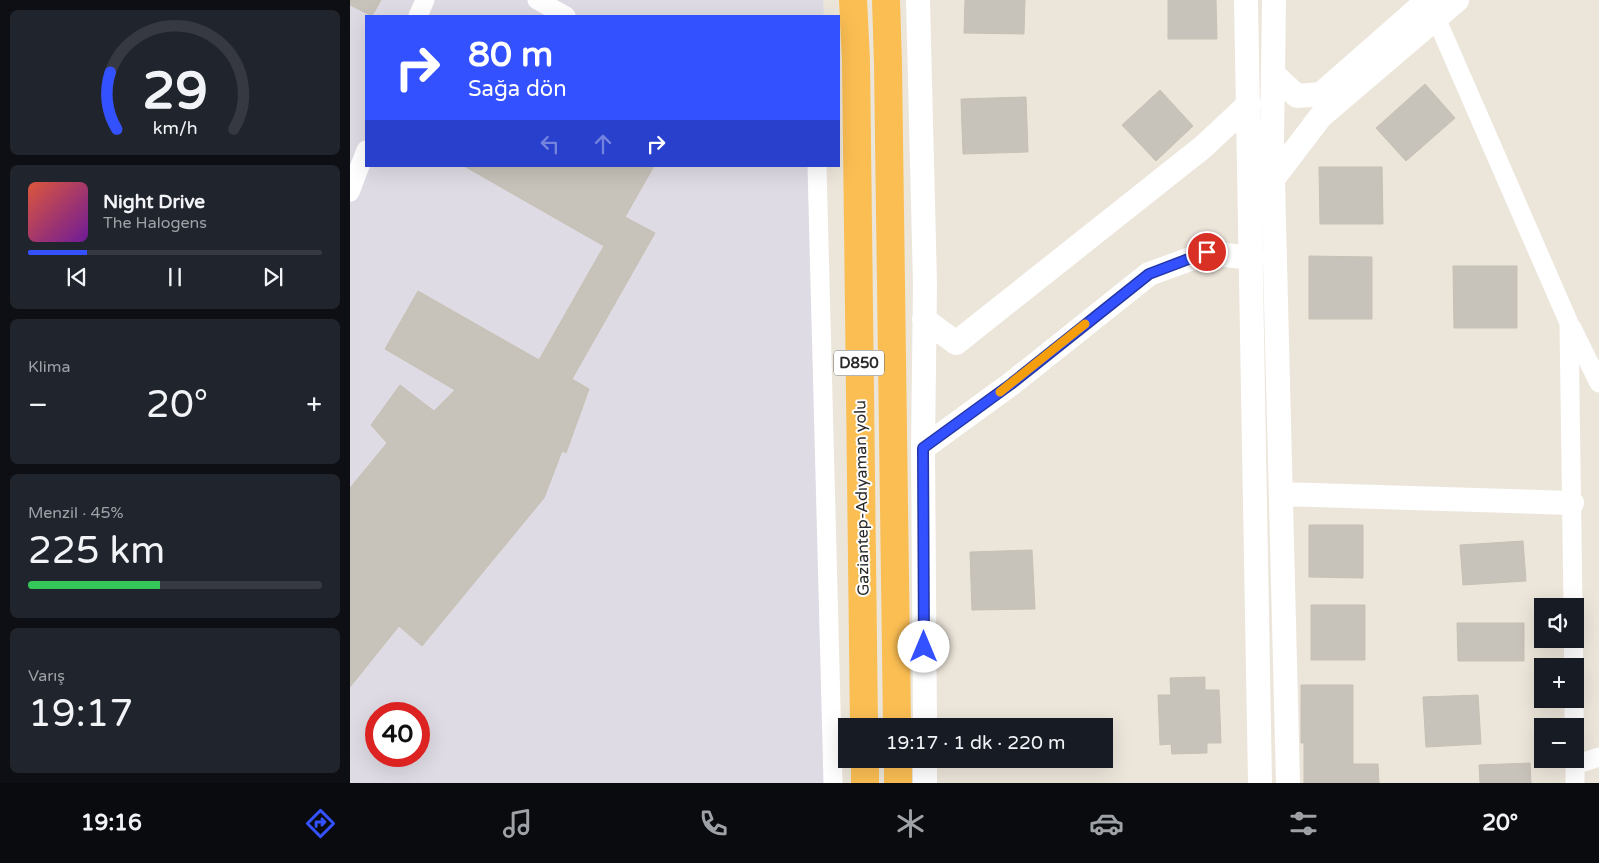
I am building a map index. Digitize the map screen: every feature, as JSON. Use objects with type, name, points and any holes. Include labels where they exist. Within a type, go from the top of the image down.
[{"type":"highway","name":"Gaziantep-Adıyaman yolu","points":[[853,0],[856,60],[864,718]]},
{"type":"highway","name":"Gaziantep-Adıyaman yolu","points":[[886,0],[897,718]]},
{"type":"highway","points":[[865,768],[865,783]]},
{"type":"highway","points":[[898,768],[898,783]]},
{"type":"street","points":[[418,15],[425,0]]},
{"type":"street","points":[[537,0],[564,15]]},
{"type":"street","points":[[918,0],[925,284],[923,448],[925,718]]},
{"type":"street","points":[[1246,0],[1260,783]]},
{"type":"street","points":[[1274,0],[1273,179],[1288,783]]},
{"type":"street","points":[[1273,74],[1297,96],[1321,94],[1432,9],[1457,0]]},
{"type":"street","points":[[1273,179],[1321,116],[1432,9]]},
{"type":"street","points":[[1432,9],[1569,322],[1599,383]]},
{"type":"street","points":[[924,319],[956,343],[1202,147],[1248,104]]},
{"type":"street","points":[[350,192],[365,153]]},
{"type":"street","points":[[817,167],[833,783]]},
{"type":"street","points":[[923,448],[1011,384],[1149,274],[1207,252],[1252,258]]},
{"type":"street","points":[[1569,322],[1573,598]]},
{"type":"street","points":[[1281,494],[1572,503]]},
{"type":"street","points":[[1575,769],[1599,757]]},
{"type":"street","points":[[925,768],[925,783]]},
{"type":"shaded area","points":[[350,0],[823,0],[824,15],[365,15],[365,167],[826,167],[837,783],[350,783]]},
{"type":"building","points":[[350,0],[381,0],[373,15],[350,5]]},
{"type":"building","points":[[965,0],[1025,0],[1024,34],[964,33]]},
{"type":"building","points":[[1168,0],[1216,0],[1217,39],[1168,39]]},
{"type":"building","points":[[1425,84],[1455,118],[1406,161],[1376,128]]},
{"type":"building","points":[[1160,90],[1193,126],[1156,161],[1122,125]]},
{"type":"building","points":[[1026,97],[1028,152],[963,154],[961,99]]},
{"type":"building","points":[[466,167],[653,167],[625,217],[655,233],[572,379],[589,389],[566,453],[562,451],[544,498],[422,646],[399,626],[350,687],[350,488],[387,443],[371,425],[400,385],[434,411],[455,390],[385,349],[418,291],[539,360],[604,246]]},
{"type":"building","points":[[1319,167],[1382,167],[1383,224],[1320,224]]},
{"type":"building","points":[[1309,256],[1372,257],[1372,319],[1309,319]]},
{"type":"building","points":[[1453,266],[1517,266],[1517,328],[1454,328]]},
{"type":"building","points":[[1309,525],[1363,525],[1363,578],[1309,577]]},
{"type":"building","points":[[1523,541],[1526,581],[1463,585],[1460,545]]},
{"type":"building","points":[[1032,550],[1035,609],[972,610],[970,552]]},
{"type":"building","points":[[1311,605],[1365,605],[1365,660],[1311,660]]},
{"type":"building","points":[[1457,623],[1524,623],[1524,661],[1458,661]]},
{"type":"building","points":[[1205,677],[1205,690],[1219,690],[1221,743],[1207,743],[1207,753],[1172,754],[1171,744],[1160,745],[1158,695],[1171,695],[1170,678]]},
{"type":"building","points":[[1301,685],[1353,685],[1353,764],[1378,764],[1379,783],[1304,783],[1304,743],[1301,743]]},
{"type":"building","points":[[1478,695],[1481,744],[1426,747],[1423,697]]},
{"type":"building","points":[[1530,763],[1531,783],[1480,783],[1479,765]]},
{"type":"slow traffic","points":[[1000,392],[1085,324]]},
{"type":"route","points":[[924,647],[923,448],[1011,384],[1149,274],[1207,252]]}]
